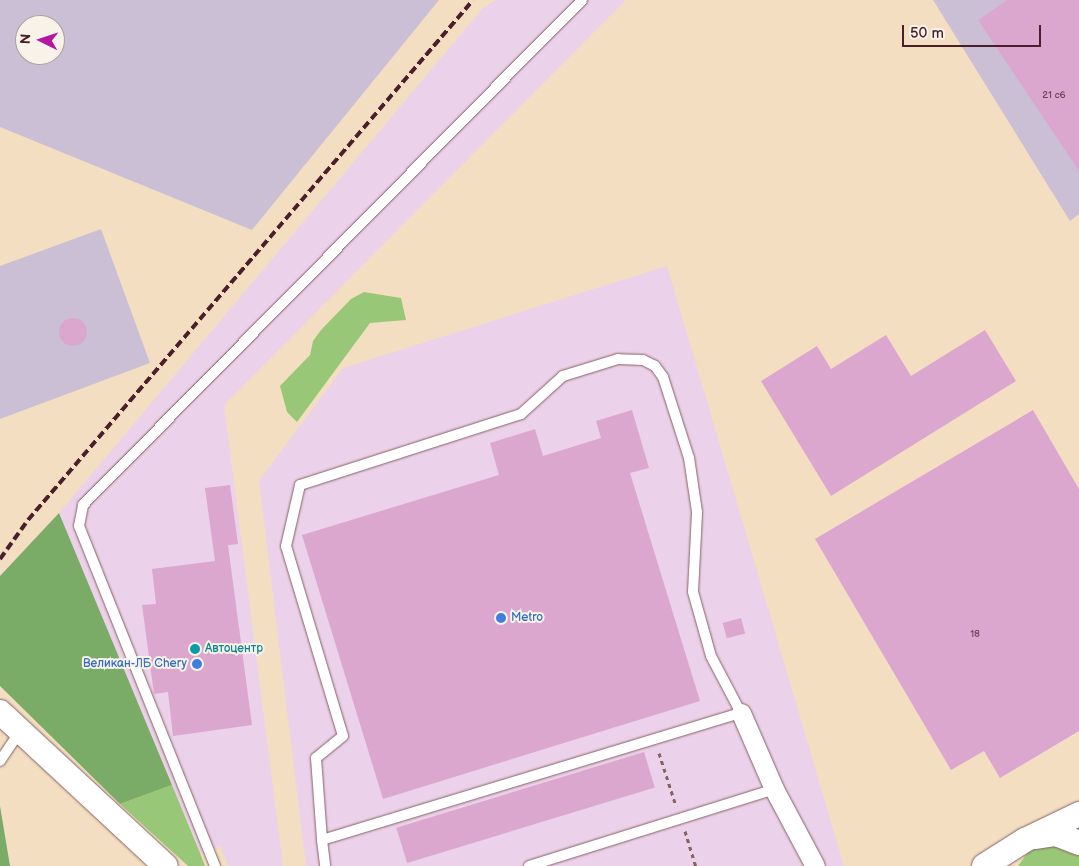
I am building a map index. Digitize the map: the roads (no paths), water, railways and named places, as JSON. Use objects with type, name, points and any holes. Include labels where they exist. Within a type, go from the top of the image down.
[{"type":"street","points":[[0,712],[166,866]]},
{"type":"street","points":[[742,713],[774,790],[815,866]]},
{"type":"street","points":[[984,866],[1030,839],[1079,814]]},
{"type":"street","points":[[1007,866],[1030,839],[1056,834],[1079,843]]},
{"type":"lane","points":[[215,866],[79,526],[83,505],[582,0]]},
{"type":"lane","points":[[322,840],[742,713],[711,656],[693,592],[697,512],[689,458],[663,377],[655,366],[643,360],[618,359],[563,376],[521,414],[300,485],[286,546],[343,736],[316,758],[322,840],[324,866]]},
{"type":"lane","points":[[0,761],[20,731]]},
{"type":"lane","points":[[529,866],[774,790]]},
{"type":"railway","points":[[0,559],[28,520],[473,0]]},
{"type":"place","name":"Metro","points":[[501,618]]},
{"type":"place","name":"Автоцентр","points":[[195,649]]},
{"type":"place","name":"Великан-ЛБ Chery","points":[[197,664]]}]
